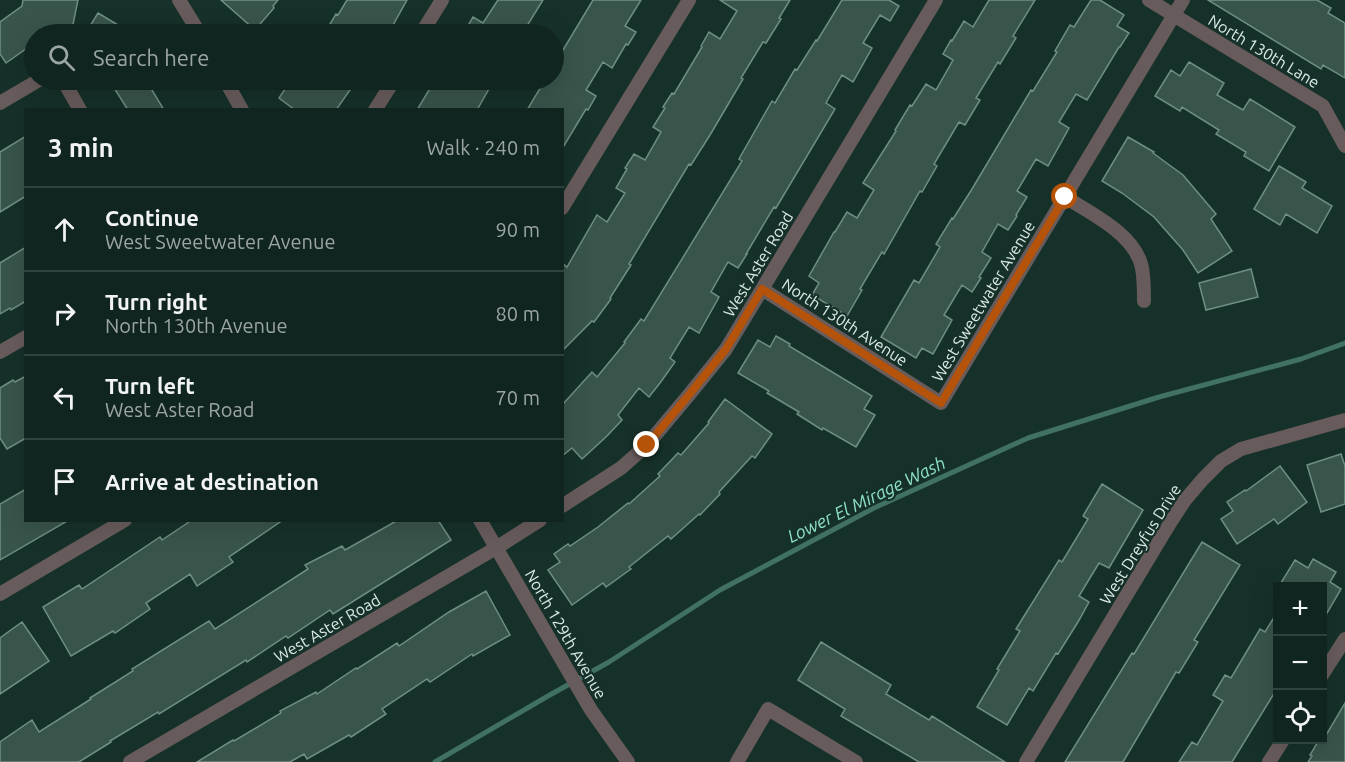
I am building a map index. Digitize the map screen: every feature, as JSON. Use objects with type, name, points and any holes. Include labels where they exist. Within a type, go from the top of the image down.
[{"type":"street","points":[[179,0],[194,24]]},
{"type":"street","points":[[427,24],[442,0]]},
{"type":"street","points":[[564,205],[689,0]]},
{"type":"street","name":"West Aster Road","points":[[564,505],[621,468],[647,445],[726,349],[936,0]]},
{"type":"street","name":"North 130th Lane","points":[[1149,0],[1323,105],[1345,146]]},
{"type":"street","name":"West Sweetwater Avenue","points":[[941,403],[1184,0]]},
{"type":"street","points":[[0,102],[24,88]]},
{"type":"street","points":[[69,90],[79,108]]},
{"type":"street","points":[[231,90],[241,108]]},
{"type":"street","points":[[376,108],[388,90]]},
{"type":"street","points":[[1065,197],[1110,225],[1131,245],[1142,267],[1144,301]]},
{"type":"street","name":"North 130th Avenue","points":[[762,289],[941,403]]},
{"type":"street","points":[[0,351],[24,338]]},
{"type":"street","name":"West Dreyfus Drive","points":[[1026,762],[1170,523],[1185,500],[1203,479],[1221,461],[1241,449],[1345,420]]},
{"type":"street","points":[[0,594],[122,522]]},
{"type":"street","name":"North 129th Avenue","points":[[481,522],[591,710],[628,762]]},
{"type":"street","name":"West Aster Road","points":[[130,762],[496,549],[537,522]]},
{"type":"street","points":[[1327,668],[1345,639]]},
{"type":"street","points":[[737,762],[768,709],[856,762]]},
{"type":"street","points":[[1269,762],[1280,744]]},
{"type":"building","points":[[23,0],[78,0],[73,24],[24,24],[24,50],[6,63],[0,54],[0,22],[22,6]]},
{"type":"building","points":[[221,0],[278,0],[260,24],[248,24]]},
{"type":"building","points":[[347,0],[407,0],[394,24],[330,24],[336,14],[338,15]]},
{"type":"building","points":[[498,0],[543,0],[528,24],[469,24],[473,17],[483,23]]},
{"type":"building","points":[[593,0],[641,0],[625,26],[636,32],[612,68],[603,62],[586,90],[596,96],[564,146],[564,108],[528,108],[539,90],[564,90],[564,48]]},
{"type":"building","points":[[720,0],[790,0],[779,18],[781,19],[766,43],[763,42],[710,135],[691,165],[689,164],[629,264],[631,265],[611,299],[594,322],[592,321],[564,349],[564,265],[567,267],[597,215],[607,222],[625,193],[616,188],[627,169],[625,168],[634,154],[645,160],[661,132],[653,127],[665,108],[663,107],[672,93],[674,94],[709,32],[720,39],[737,11]]},
{"type":"building","points":[[842,0],[889,0],[899,6],[890,21],[880,15],[863,43],[872,48],[853,82],[842,75],[826,103],[835,109],[738,268],[728,262],[711,292],[719,297],[699,333],[689,327],[670,358],[675,362],[649,397],[639,388],[618,415],[622,420],[582,459],[572,448],[564,454],[564,403],[592,372],[597,377],[641,319],[644,321],[742,161],[739,159],[772,101],[775,103],[795,69],[797,70]]},
{"type":"building","points":[[989,0],[1035,0],[1013,36],[1016,38],[976,98],[980,100],[965,125],[959,122],[934,164],[937,166],[922,192],[920,191],[884,254],[882,252],[847,316],[812,295],[819,283],[809,276],[847,212],[857,218],[874,190],[863,183],[910,105],[912,106],[926,84],[936,90],[953,60],[943,54],[951,40],[964,21],[973,27]]},
{"type":"building","points":[[1091,0],[1100,0],[1124,15],[1117,26],[1129,33],[1087,100],[1076,94],[1059,122],[1069,128],[1048,166],[1036,159],[1017,191],[1027,197],[1017,216],[1008,230],[998,224],[982,252],[991,258],[979,277],[981,278],[972,292],[962,285],[944,315],[952,320],[933,354],[922,348],[916,358],[881,337],[914,280],[919,283],[940,247],[936,244],[1057,52],[1055,51],[1070,25],[1074,27]]},
{"type":"building","points":[[1208,0],[1317,0],[1331,8],[1328,13],[1345,23],[1345,78],[1323,65],[1321,69]]},
{"type":"building","points":[[98,13],[116,24],[91,24]]},
{"type":"building","points":[[1189,62],[1224,83],[1217,95],[1243,110],[1250,99],[1295,127],[1269,171],[1244,156],[1246,152],[1216,134],[1219,130],[1182,107],[1180,111],[1155,96],[1171,70],[1180,76]]},
{"type":"building","points":[[115,90],[152,90],[163,108],[127,108]]},
{"type":"building","points":[[284,90],[350,90],[337,108],[292,108],[279,98]]},
{"type":"building","points":[[429,90],[488,90],[478,108],[418,108]]},
{"type":"building","points":[[24,137],[24,197],[0,212],[0,152]]},
{"type":"building","points":[[1128,137],[1154,152],[1183,175],[1216,214],[1211,219],[1232,251],[1198,273],[1183,250],[1154,217],[1102,181]]},
{"type":"building","points":[[1279,166],[1306,182],[1302,188],[1332,206],[1317,233],[1286,214],[1280,225],[1254,209]]},
{"type":"building","points":[[24,248],[24,302],[0,314],[0,263]]},
{"type":"building","points":[[1251,269],[1258,297],[1206,310],[1199,283]]},
{"type":"building","points":[[776,336],[872,396],[864,409],[875,415],[856,447],[823,428],[822,430],[797,414],[799,412],[767,393],[769,391],[738,373],[758,340],[770,347]]},
{"type":"building","points":[[24,377],[24,439],[7,449],[0,438],[0,388],[13,380],[15,382]]},
{"type":"building","points":[[725,399],[772,434],[755,458],[752,456],[700,515],[671,539],[668,536],[629,567],[631,569],[606,587],[603,583],[572,605],[548,570],[560,562],[554,554],[598,527],[629,504],[660,476],[658,474],[678,453],[681,455],[709,423]]},
{"type":"building","points":[[1341,454],[1345,466],[1345,504],[1321,512],[1307,465]]},
{"type":"building","points":[[1280,466],[1307,502],[1278,524],[1274,519],[1237,544],[1221,519],[1233,511],[1227,502]]},
{"type":"building","points":[[1102,484],[1143,510],[1109,568],[1099,563],[1079,596],[1089,602],[1078,622],[1033,691],[1029,688],[1007,725],[977,707],[1020,631],[1016,629],[1059,560],[1062,562],[1088,519],[1083,516]]},
{"type":"building","points":[[24,490],[24,522],[66,522],[0,560],[0,504]]},
{"type":"building","points":[[189,522],[280,522],[229,557],[233,562],[197,586],[190,574],[146,603],[150,609],[115,633],[113,631],[71,656],[43,607],[79,585],[82,589],[160,537],[162,540]]},
{"type":"building","points":[[394,522],[439,522],[451,540],[333,614],[330,610],[288,638],[286,636],[247,662],[246,660],[159,714],[158,712],[79,762],[0,762],[0,742],[32,720],[39,732],[133,671],[132,669],[209,621],[215,629],[308,569],[305,565],[342,546],[345,550]]},
{"type":"building","points":[[1202,542],[1240,565],[1194,640],[1198,642],[1179,673],[1176,672],[1123,762],[1065,762],[1132,653],[1134,654]]},
{"type":"building","points":[[1313,559],[1336,572],[1330,582],[1341,589],[1327,613],[1327,582],[1281,582],[1295,560],[1308,568]]},
{"type":"building","points":[[486,591],[510,635],[473,656],[472,654],[430,682],[427,679],[382,709],[386,714],[351,737],[349,735],[307,759],[304,754],[290,762],[197,762],[281,713],[280,711],[316,692],[317,694],[397,643],[399,646],[449,612]]},
{"type":"building","points":[[1273,619],[1273,695],[1232,762],[1179,762],[1192,742],[1197,745],[1223,701],[1213,695],[1225,675],[1231,678],[1260,629],[1265,632]]},
{"type":"building","points":[[22,622],[49,661],[0,694],[0,638]]},
{"type":"building","points":[[821,642],[891,685],[886,694],[929,720],[932,716],[1005,762],[919,762],[841,716],[845,709],[798,680]]},
{"type":"building","points":[[1345,703],[1345,762],[1308,762],[1317,744],[1327,744],[1327,734]]},
{"type":"waterway","name":"Lower El Mirage Wash","points":[[435,762],[609,662],[720,590],[874,508],[1028,438],[1159,397],[1301,359],[1345,343]]},
{"type":"route","points":[[647,445],[726,349],[762,289],[941,403],[1065,197]]}]
